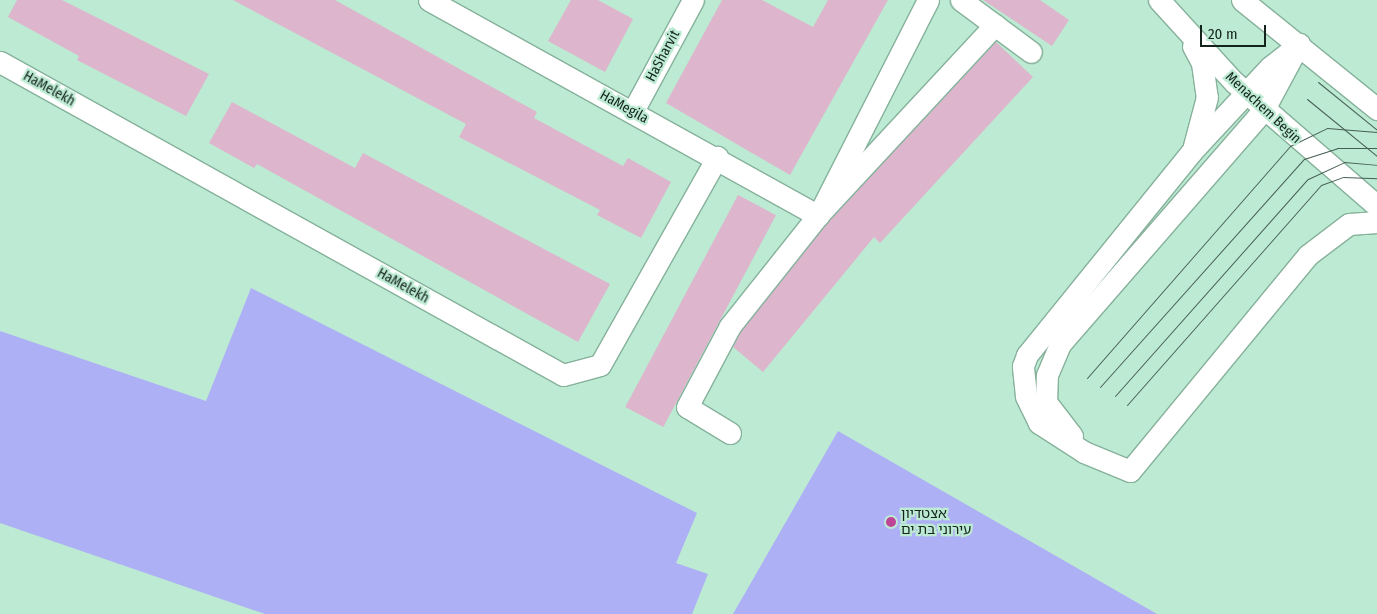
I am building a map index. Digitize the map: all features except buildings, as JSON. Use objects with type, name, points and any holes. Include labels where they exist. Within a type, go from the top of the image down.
[{"type":"street","name":"HaMegila","points":[[429,0],[717,157],[818,216]]},
{"type":"street","name":"HaSharvit","points":[[633,111],[693,0]]},
{"type":"street","points":[[818,216],[928,0]]},
{"type":"street","points":[[962,0],[1031,52]]},
{"type":"street","name":"Menachem Begin","points":[[1158,0],[1189,37],[1247,94],[1377,206]]},
{"type":"street","points":[[1242,0],[1299,44],[1377,109]]},
{"type":"street","points":[[730,433],[687,407],[730,326],[818,216],[995,25]]},
{"type":"street","points":[[1189,37],[1202,64],[1207,97],[1192,151]]},
{"type":"street","points":[[1130,472],[1084,452],[1039,423],[1026,396],[1023,366],[1034,343],[1192,151],[1299,44]]},
{"type":"street","points":[[1130,472],[1087,447],[1056,419],[1044,388],[1051,361],[1060,344],[1264,109],[1299,44]]},
{"type":"street","name":"HaMelekh","points":[[0,62],[563,375],[600,366],[717,157]]},
{"type":"street","points":[[1130,472],[1272,295],[1332,233],[1361,221],[1377,222]]},
{"type":"shaded area","points":[[251,288],[697,513],[676,563],[708,574],[692,614],[265,614],[0,523],[0,331],[206,401]]},
{"type":"shaded area","name":"אצטדיון עירוני בת ים","points":[[838,431],[1157,614],[733,614]]},
{"type":"tram line","points":[[1318,82],[1377,130]]},
{"type":"tram line","points":[[1307,99],[1377,156]]},
{"type":"tram line","points":[[1087,378],[1290,146],[1327,128],[1377,132]]},
{"type":"tram line","points":[[1100,387],[1304,159],[1337,148],[1377,148]]},
{"type":"tram line","points":[[1115,396],[1308,179],[1344,162],[1377,165]]},
{"type":"tram line","points":[[1127,405],[1321,185],[1343,177],[1377,178]]},
{"type":"place","name":"אצטדיון עירוני בת ים","points":[[891,522]]}]
